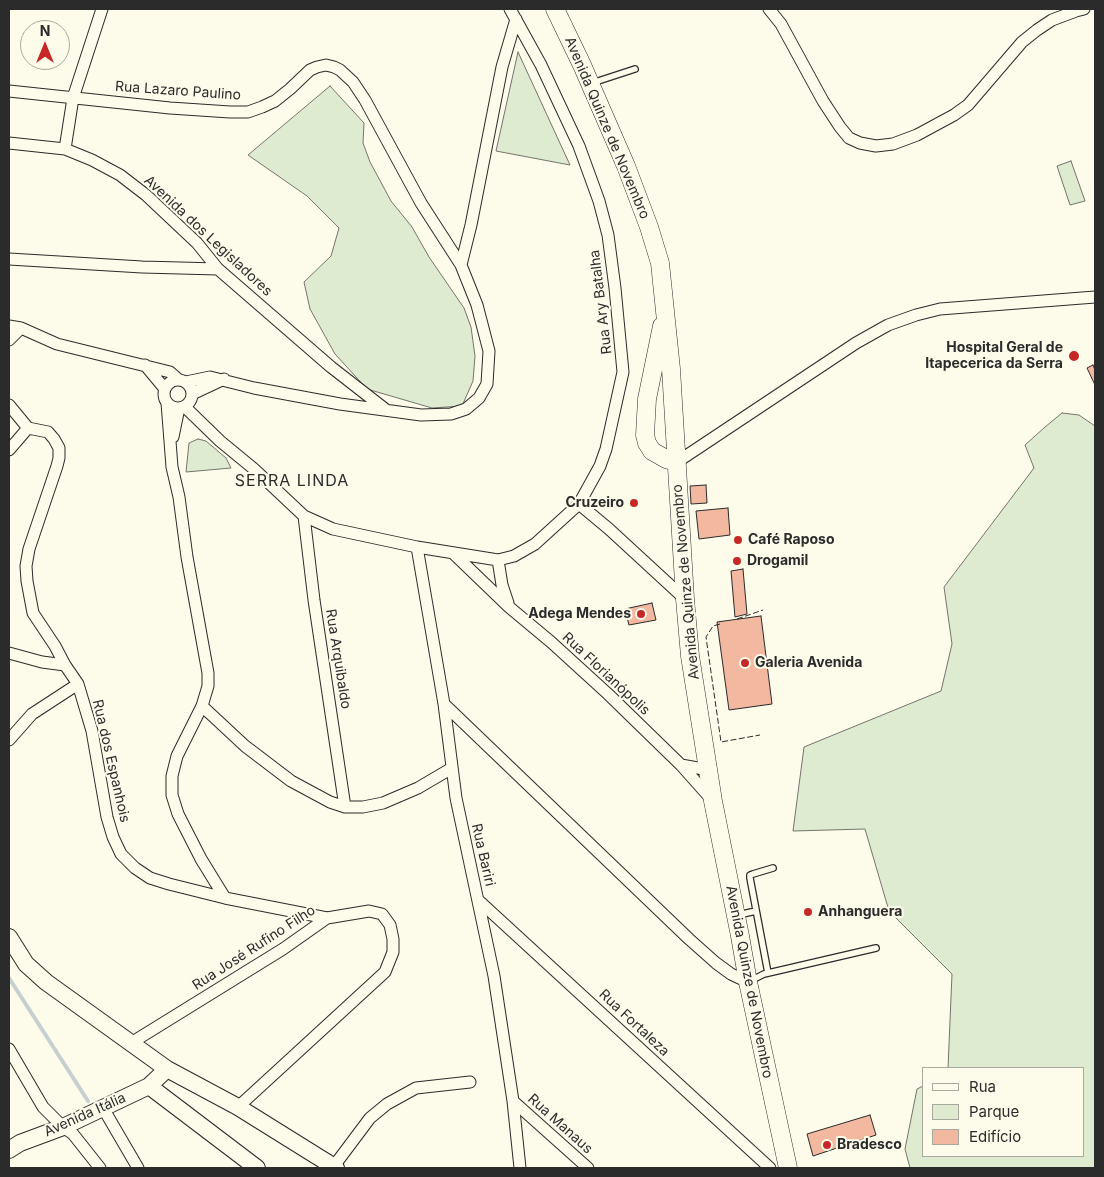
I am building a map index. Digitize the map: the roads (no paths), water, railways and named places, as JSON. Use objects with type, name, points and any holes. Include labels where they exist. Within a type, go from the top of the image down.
[{"type":"main road","name":"Avenida Quinze de Novembro","points":[[555,9],[626,166],[649,227],[660,263],[666,308],[678,462],[685,599],[692,666],[713,801],[748,982],[788,1168]]},
{"type":"main road","points":[[666,308],[647,399],[645,435],[652,451],[666,459],[678,462]]},
{"type":"main road","points":[[9,937],[26,964],[33,970],[167,1069],[238,1107],[335,1167]]},
{"type":"main road","name":"Avenida Itália","points":[[12,1146],[63,1127],[149,1086],[167,1069]]},
{"type":"main road","points":[[149,1086],[257,1168]]},
{"type":"street","points":[[65,149],[73,98],[102,9]]},
{"type":"street","points":[[769,9],[781,24],[823,101],[840,127],[849,138],[860,143],[876,146],[893,144],[917,135],[954,115],[968,105],[1022,42],[1052,20],[1076,10],[1084,9]]},
{"type":"street","points":[[461,265],[471,225],[513,14]]},
{"type":"street","name":"Rua Ary Batalha","points":[[498,560],[514,556],[535,544],[579,504],[600,466],[606,449],[623,372],[616,288],[608,235],[599,201],[579,146],[562,109],[541,65],[513,14]]},
{"type":"street","name":"Rua Lazaro Paulino","points":[[9,91],[204,111],[248,112],[262,108],[274,101],[310,70],[326,66],[340,70],[353,82],[365,100],[421,203],[461,265],[477,305],[489,351],[487,384],[479,398],[466,409],[452,414],[421,415],[386,410],[254,388],[210,377],[182,381]]},
{"type":"street","name":"Avenida dos Legisladores","points":[[9,143],[65,149],[92,160],[120,175],[146,195],[197,243],[218,269],[331,367],[386,410]]},
{"type":"street","points":[[9,259],[142,267],[218,269]]},
{"type":"street","points":[[678,462],[848,348],[888,325],[940,309],[1095,297]]},
{"type":"street","points":[[9,326],[21,328],[57,344],[170,372],[182,381],[191,388],[170,451]]},
{"type":"street","points":[[9,340],[21,328]]},
{"type":"street","points":[[145,365],[165,389]]},
{"type":"street","points":[[167,404],[173,407],[187,402],[224,379]]},
{"type":"street","points":[[182,381],[170,382],[165,389],[164,396],[167,404],[170,451],[208,673],[208,686],[202,706],[177,756],[172,776],[172,794],[178,814],[201,859],[225,898]]},
{"type":"street","points":[[187,402],[214,436],[254,468],[304,516],[333,529],[454,554],[498,560],[502,585],[509,607]]},
{"type":"street","points":[[9,405],[28,428],[9,450]]},
{"type":"street","name":"Rua dos Espanhois","points":[[28,428],[48,432],[54,438],[59,448],[57,466],[29,549],[26,566],[33,613],[78,684],[92,731],[107,817],[121,854],[135,868],[150,878],[169,884],[225,898],[327,918]]},
{"type":"street","points":[[579,504],[685,599]]},
{"type":"street","name":"Rua Arquibaldo","points":[[304,516],[314,600],[345,807]]},
{"type":"street","name":"Rua Bariri","points":[[418,547],[444,704],[462,832],[494,976],[513,1101],[520,1168]]},
{"type":"street","name":"Rua Florianópolis","points":[[454,554],[509,607],[608,694],[681,765],[713,801]]},
{"type":"street","points":[[9,653],[42,662],[65,665]]},
{"type":"street","points":[[9,740],[32,714],[78,684]]},
{"type":"street","points":[[444,704],[689,939],[731,974],[748,982]]},
{"type":"street","points":[[202,706],[245,746],[291,781],[330,802],[345,807],[363,807],[384,803],[418,788],[452,768]]},
{"type":"street","points":[[681,765],[709,770]]},
{"type":"street","name":"Rua Fortaleza","points":[[478,900],[770,1168]]},
{"type":"street","name":"Rua José Rufino Filho","points":[[131,1042],[283,949],[327,918],[369,911],[382,914],[390,925],[393,940],[392,952],[385,972],[238,1107]]},
{"type":"street","points":[[9,1049],[44,1107],[63,1127],[73,1134],[100,1168]]},
{"type":"street","points":[[335,1167],[370,1118],[387,1104],[416,1088],[470,1082]]},
{"type":"street","name":"Rua Manaus","points":[[513,1101],[588,1168]]},
{"type":"street","points":[[103,1108],[138,1168]]},
{"type":"lane","points":[[590,84],[635,69]]},
{"type":"lane","points":[[768,974],[750,875],[773,868]]},
{"type":"lane","points":[[736,915],[756,911]]},
{"type":"lane","points":[[748,982],[768,974],[876,948]]},
{"type":"waterway","points":[[9,978],[88,1101]]},
{"type":"place","name":"Hospital Geral de Itapecerica da Serra","points":[[1074,356]]},
{"type":"place","name":"Cruzeiro","points":[[634,503]]},
{"type":"place","name":"Café Raposo","points":[[738,540]]},
{"type":"place","name":"Drogamil","points":[[737,561]]},
{"type":"place","name":"Adega Mendes","points":[[641,614]]},
{"type":"place","name":"Galeria Avenida","points":[[745,663]]},
{"type":"place","name":"Anhanguera","points":[[808,912]]},
{"type":"place","name":"Bradesco","points":[[827,1145]]},
{"type":"district","name":"SERRA LINDA","points":[[292,481]]}]
